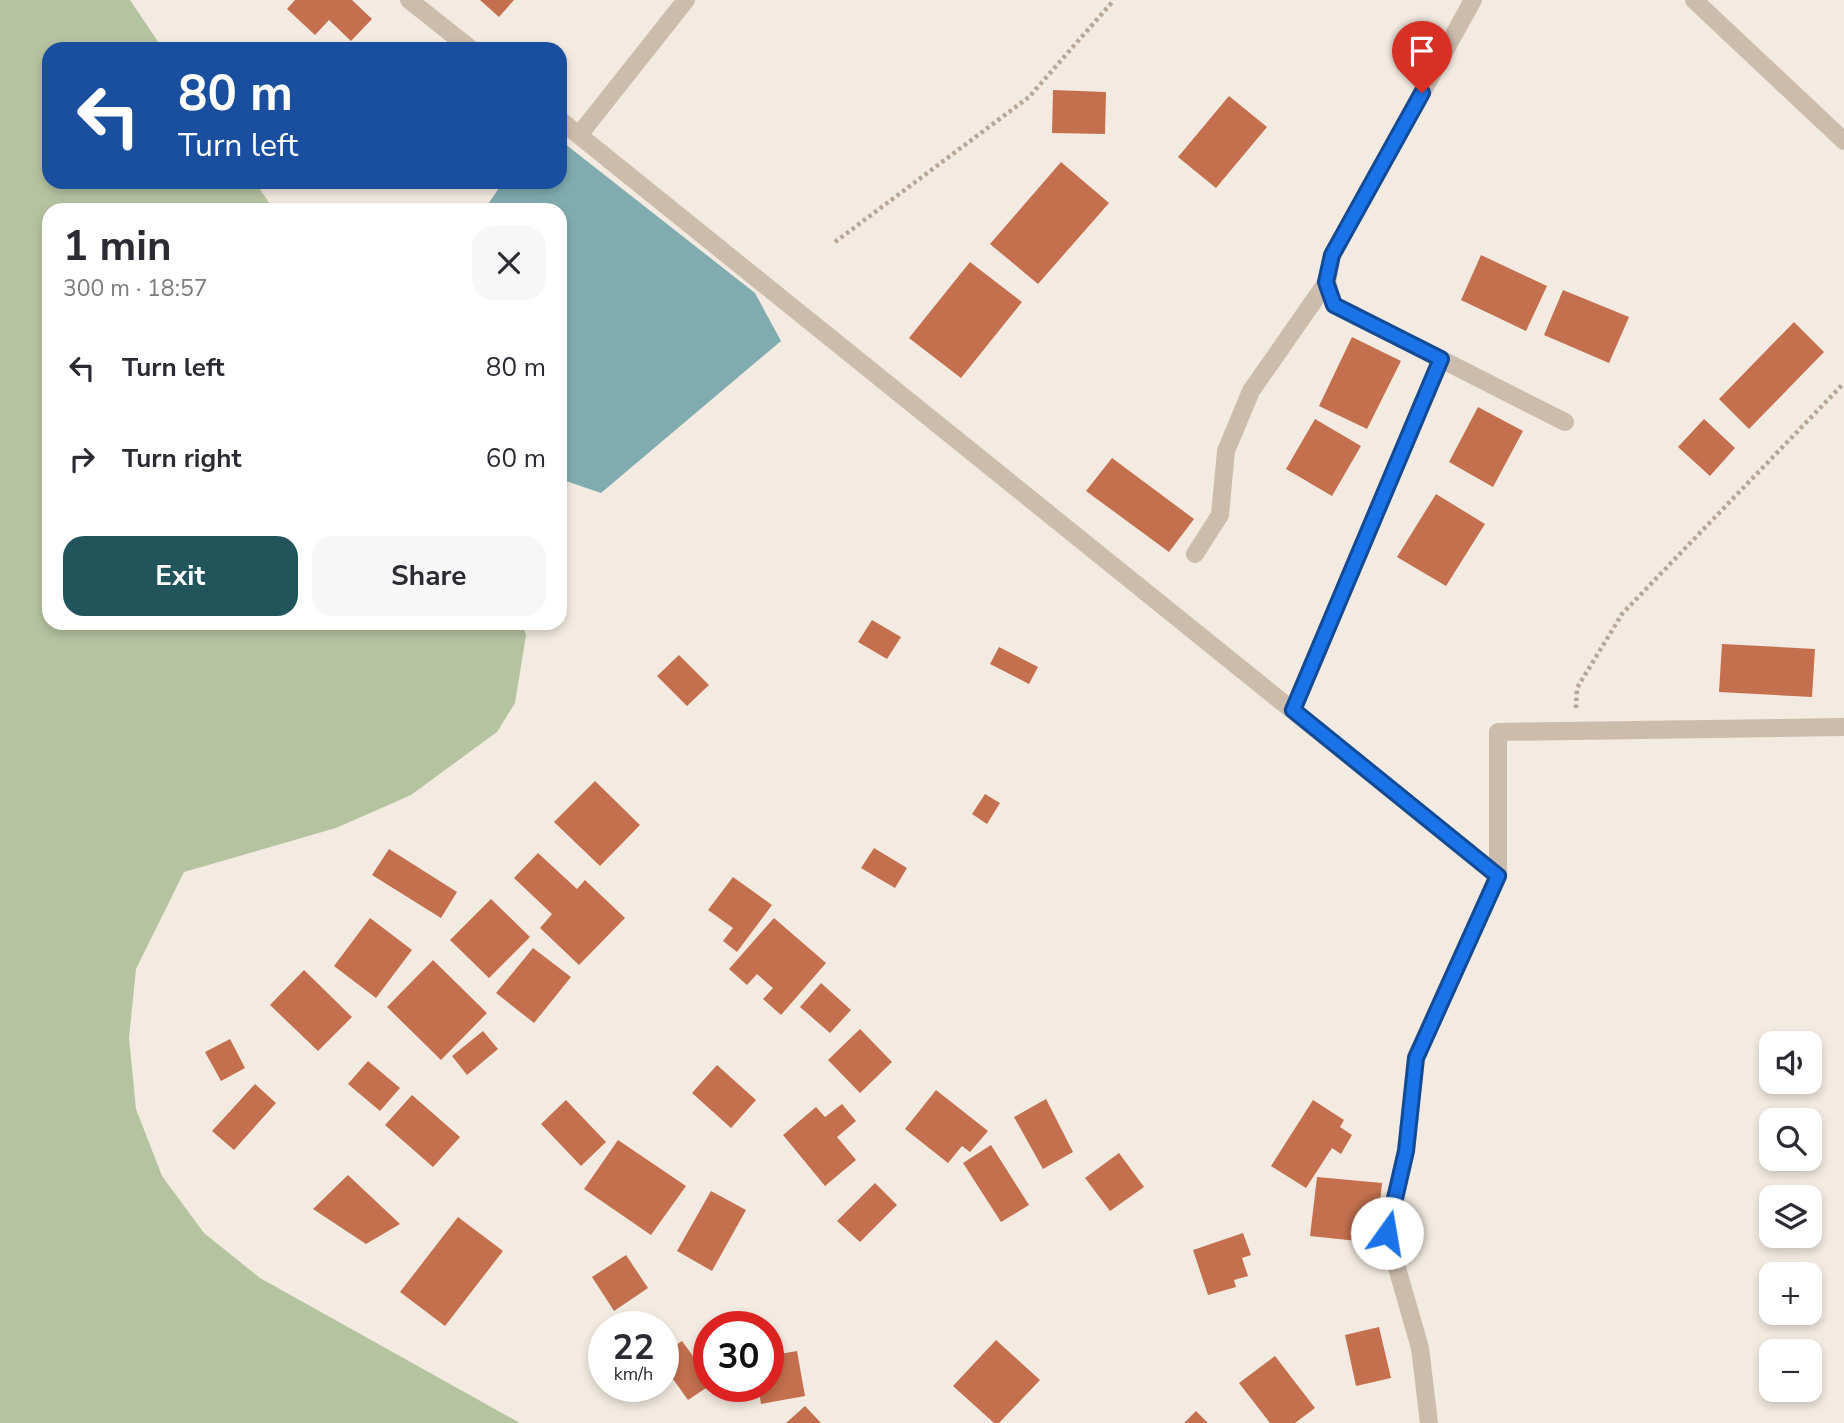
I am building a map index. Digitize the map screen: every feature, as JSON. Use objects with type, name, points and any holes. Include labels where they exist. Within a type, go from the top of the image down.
[{"type":"street","points":[[409,0],[462,42]]},
{"type":"street","points":[[579,135],[686,0]]},
{"type":"street","points":[[1195,554],[1220,515],[1226,451],[1251,391],[1326,282],[1332,255],[1473,0]]},
{"type":"street","points":[[1694,0],[1844,141]]},
{"type":"street","points":[[567,126],[1498,876]]},
{"type":"street","points":[[1326,282],[1334,305],[1565,422]]},
{"type":"street","points":[[1293,710],[1441,359]]},
{"type":"street","points":[[1429,1423],[1420,1348],[1387,1233],[1406,1151],[1416,1058],[1498,876],[1498,732],[1844,727]]},
{"type":"path","points":[[835,242],[1029,97],[1114,0]]},
{"type":"path","points":[[1575,730],[1577,688],[1622,614],[1844,383]]},
{"type":"green space","points":[[0,0],[130,0],[158,42],[42,42],[42,189],[260,189],[269,203],[42,203],[42,630],[524,630],[526,635],[515,703],[497,732],[411,795],[336,828],[184,872],[136,969],[129,1038],[136,1109],[162,1176],[204,1233],[260,1278],[520,1423],[0,1423]]},
{"type":"water","points":[[567,145],[755,293],[781,341],[601,493],[567,481],[567,203],[489,203],[498,189],[567,189]]},
{"type":"building","points":[[295,0],[352,0],[372,19],[351,41],[329,20],[315,35],[287,9]]},
{"type":"building","points":[[480,0],[514,0],[499,17]]},
{"type":"building","points":[[1053,90],[1106,92],[1105,134],[1052,133]]},
{"type":"building","points":[[1229,96],[1267,127],[1216,188],[1178,157]]},
{"type":"building","points":[[1061,162],[1109,203],[1038,284],[990,244]]},
{"type":"building","points":[[1481,255],[1547,286],[1526,331],[1461,300]]},
{"type":"building","points":[[970,262],[1022,302],[961,378],[909,338]]},
{"type":"building","points":[[1563,290],[1629,317],[1609,363],[1544,335]]},
{"type":"building","points":[[1794,322],[1824,352],[1749,429],[1719,399]]},
{"type":"building","points":[[1352,337],[1401,361],[1367,429],[1319,406]]},
{"type":"building","points":[[1478,407],[1523,431],[1493,487],[1449,462]]},
{"type":"building","points":[[1315,419],[1361,446],[1332,496],[1286,469]]},
{"type":"building","points":[[1704,419],[1735,448],[1710,476],[1678,447]]},
{"type":"building","points":[[1112,458],[1194,519],[1169,552],[1086,491]]},
{"type":"building","points":[[1436,494],[1485,524],[1446,586],[1397,557]]},
{"type":"building","points":[[872,620],[901,637],[887,659],[858,642]]},
{"type":"building","points":[[1722,644],[1815,649],[1812,697],[1719,692]]},
{"type":"building","points":[[999,647],[1038,667],[1029,684],[990,664]]},
{"type":"building","points":[[679,655],[709,685],[687,706],[657,676]]},
{"type":"building","points":[[595,781],[640,825],[600,866],[554,822]]},
{"type":"building","points":[[985,794],[1000,803],[987,824],[972,814]]},
{"type":"building","points":[[874,848],[907,868],[895,888],[861,868]]},
{"type":"building","points":[[389,849],[457,892],[441,918],[372,875]]},
{"type":"building","points":[[538,853],[577,889],[585,880],[625,918],[579,965],[540,928],[552,914],[514,878]]},
{"type":"building","points":[[733,877],[772,905],[737,952],[723,941],[733,928],[708,910]]},
{"type":"building","points":[[491,899],[530,937],[489,978],[450,940]]},
{"type":"building","points":[[370,918],[412,950],[376,998],[334,966]]},
{"type":"building","points":[[774,918],[826,963],[781,1015],[763,999],[773,988],[757,974],[747,985],[729,969]]},
{"type":"building","points":[[533,948],[571,977],[534,1023],[496,993]]},
{"type":"building","points":[[433,960],[487,1013],[441,1060],[387,1007]]},
{"type":"building","points":[[304,970],[352,1017],[318,1051],[270,1005]]},
{"type":"building","points":[[821,983],[851,1010],[830,1033],[800,1007]]},
{"type":"building","points":[[860,1029],[892,1062],[860,1093],[828,1060]]},
{"type":"building","points":[[483,1031],[498,1049],[467,1075],[452,1056]]},
{"type":"building","points":[[230,1039],[245,1068],[221,1081],[205,1052]]},
{"type":"building","points":[[368,1061],[400,1088],[380,1111],[348,1084]]},
{"type":"building","points":[[717,1065],[756,1100],[731,1128],[692,1093]]},
{"type":"building","points":[[255,1084],[276,1103],[234,1150],[212,1131]]},
{"type":"building","points":[[936,1090],[988,1131],[970,1152],[962,1146],[948,1163],[905,1129]]},
{"type":"building","points":[[412,1095],[460,1137],[433,1167],[385,1125]]},
{"type":"building","points":[[1046,1099],[1073,1152],[1043,1169],[1014,1117]]},
{"type":"building","points":[[566,1100],[606,1142],[581,1166],[541,1124]]},
{"type":"building","points":[[1313,1100],[1344,1120],[1340,1127],[1352,1135],[1341,1154],[1332,1148],[1306,1188],[1271,1166]]},
{"type":"building","points":[[842,1104],[856,1121],[837,1137],[856,1160],[825,1186],[783,1135],[816,1107],[825,1117]]},
{"type":"building","points":[[618,1140],[686,1186],[651,1235],[584,1189]]},
{"type":"building","points":[[991,1145],[1029,1205],[1001,1222],[963,1163]]},
{"type":"building","points":[[1119,1153],[1144,1187],[1110,1211],[1085,1178]]},
{"type":"building","points":[[348,1175],[400,1224],[366,1244],[313,1209]]},
{"type":"building","points":[[1317,1177],[1382,1183],[1376,1243],[1310,1236]]},
{"type":"building","points":[[875,1183],[897,1205],[860,1242],[837,1221]]},
{"type":"building","points":[[711,1191],[746,1210],[712,1271],[677,1251]]},
{"type":"building","points":[[458,1217],[503,1251],[445,1326],[400,1292]]},
{"type":"building","points":[[1243,1233],[1251,1255],[1242,1258],[1248,1276],[1234,1280],[1236,1287],[1208,1295],[1193,1250]]},
{"type":"building","points":[[626,1255],[648,1288],[614,1311],[592,1277]]},
{"type":"building","points":[[1379,1327],[1391,1378],[1356,1386],[1345,1335]]},
{"type":"building","points":[[996,1340],[1040,1380],[999,1423],[994,1423],[953,1386]]},
{"type":"building","points":[[682,1341],[693,1356],[693,1397],[688,1400],[679,1387],[679,1343]]},
{"type":"building","points":[[797,1351],[805,1396],[784,1400],[784,1353]]},
{"type":"building","points":[[1275,1356],[1315,1408],[1295,1423],[1270,1423],[1239,1383]]},
{"type":"building","points":[[805,1406],[821,1423],[786,1423]]},
{"type":"building","points":[[1196,1411],[1208,1423],[1184,1423]]},
{"type":"route","points":[[1387,1233],[1406,1151],[1416,1058],[1498,876],[1293,710],[1441,359],[1334,305],[1326,282],[1332,255],[1422,93]]}]
